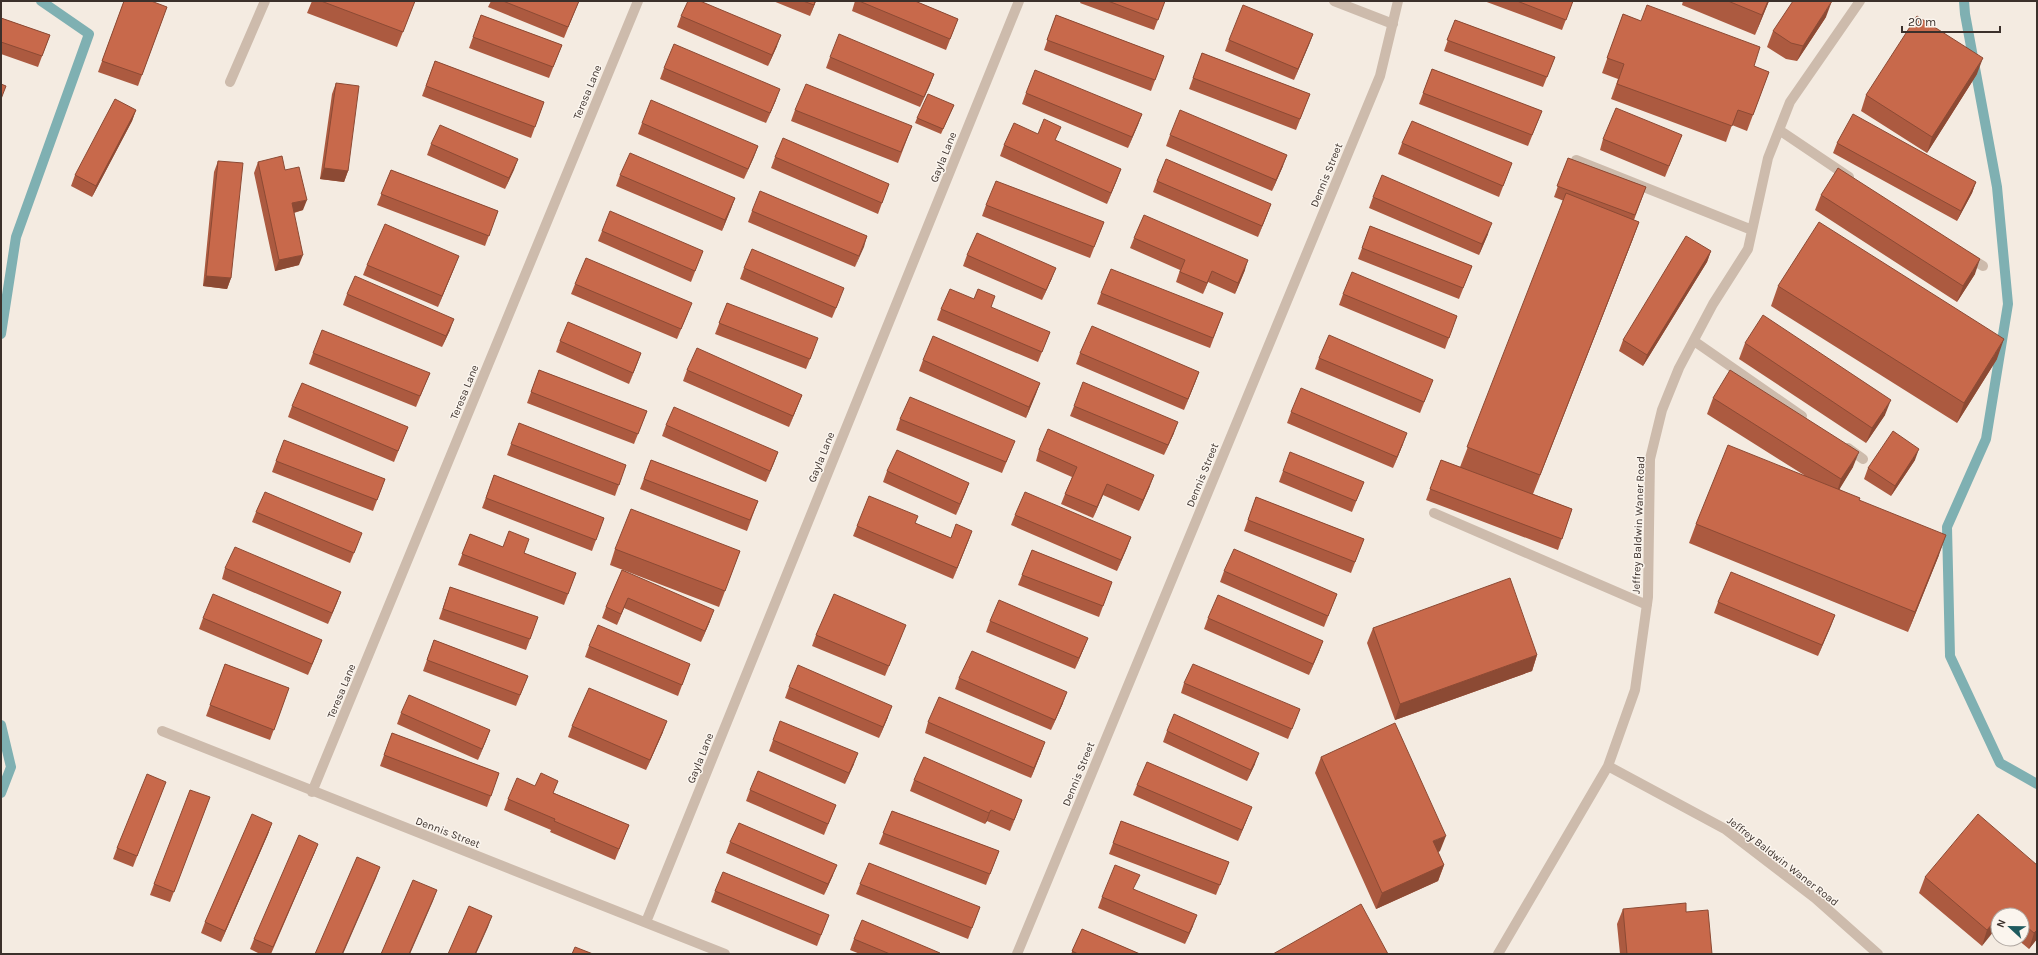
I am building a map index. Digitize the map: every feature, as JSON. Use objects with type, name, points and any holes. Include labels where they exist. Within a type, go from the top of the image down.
[{"type":"street","points":[[230,82],[265,1]]},
{"type":"street","name":"Teresa Lane","points":[[312,792],[638,1]]},
{"type":"street","name":"Gayla Lane","points":[[646,922],[1018,1]]},
{"type":"street","points":[[1334,1],[1393,24]]},
{"type":"street","name":"Dennis Street","points":[[1017,954],[1380,76],[1398,1]]},
{"type":"street","name":"Jeffrey Baldwin Waner Road","points":[[1860,1],[1790,102],[1768,158],[1748,249],[1713,304],[1679,368],[1662,410],[1650,459],[1646,605],[1635,690],[1608,766],[1725,829],[1815,898],[1878,954]]},
{"type":"street","points":[[1779,130],[1858,183]]},
{"type":"street","points":[[1576,160],[1752,230]]},
{"type":"street","points":[[1957,249],[1983,266]]},
{"type":"street","points":[[1694,341],[1811,423]]},
{"type":"street","points":[[1837,441],[1863,459]]},
{"type":"street","points":[[1434,513],[1646,605]]},
{"type":"street","name":"Dennis Street","points":[[162,731],[312,792],[725,954]]},
{"type":"street","points":[[1498,954],[1608,766]]},
{"type":"building","points":[[124,1],[151,1],[167,7],[142,75],[102,61]]},
{"type":"building","points":[[321,1],[415,1],[403,32]]},
{"type":"building","points":[[503,1],[579,1],[568,27]]},
{"type":"building","points":[[688,1],[700,1],[781,35],[772,55],[681,16]]},
{"type":"building","points":[[803,1],[815,1],[814,5]]},
{"type":"building","points":[[859,1],[915,1],[958,19],[950,39]]},
{"type":"building","points":[[1108,1],[1165,1],[1158,20]]},
{"type":"building","points":[[1517,1],[1573,1],[1566,20]]},
{"type":"building","points":[[1728,1],[1768,1],[1762,15]]},
{"type":"building","points":[[1793,1],[1832,1],[1803,46],[1791,43],[1773,31]]},
{"type":"building","points":[[1243,5],[1313,34],[1298,69],[1229,40]]},
{"type":"building","points":[[1647,5],[1760,47],[1754,66],[1769,72],[1753,115],[1738,110],[1732,126],[1617,84],[1624,64],[1607,58],[1623,14],[1641,21]]},
{"type":"building","points":[[481,15],[562,45],[553,67],[473,37]]},
{"type":"building","points":[[1056,15],[1164,56],[1155,80],[1047,40]]},
{"type":"building","points":[[1917,16],[1983,58],[1932,137],[1866,95]]},
{"type":"building","points":[[1,18],[50,35],[42,56],[1,42]]},
{"type":"building","points":[[1455,20],[1555,57],[1547,77],[1447,40]]},
{"type":"building","points":[[839,34],[934,74],[924,97],[830,57]]},
{"type":"building","points":[[674,44],[780,89],[770,113],[664,68]]},
{"type":"building","points":[[1202,53],[1310,94],[1300,119],[1193,78]]},
{"type":"building","points":[[435,61],[544,102],[535,127],[426,86]]},
{"type":"building","points":[[1432,69],[1542,111],[1532,135],[1423,93]]},
{"type":"building","points":[[1035,70],[1142,114],[1132,137],[1026,93]]},
{"type":"building","points":[[336,83],[359,86],[348,171],[324,168]]},
{"type":"building","points":[[1,84],[6,86],[1,99]]},
{"type":"building","points":[[806,84],[912,126],[901,152],[795,110]]},
{"type":"building","points":[[928,94],[954,105],[943,129],[917,118]]},
{"type":"building","points":[[115,99],[136,110],[96,186],[75,175]]},
{"type":"building","points":[[651,100],[758,146],[748,169],[642,123]]},
{"type":"building","points":[[1616,108],[1682,135],[1669,166],[1603,139]]},
{"type":"building","points":[[1180,110],[1287,155],[1276,180],[1170,135]]},
{"type":"building","points":[[1853,114],[1976,182],[1961,211],[1837,143]]},
{"type":"building","points":[[1044,119],[1061,127],[1055,140],[1121,169],[1111,193],[1004,145],[1014,123],[1038,134]]},
{"type":"building","points":[[1412,121],[1512,163],[1503,186],[1402,143]]},
{"type":"building","points":[[440,125],[518,159],[509,178],[431,144]]},
{"type":"building","points":[[783,138],[889,184],[882,203],[775,157]]},
{"type":"building","points":[[630,153],[735,198],[725,220],[620,175]]},
{"type":"building","points":[[282,156],[285,170],[299,167],[307,200],[292,203],[303,255],[279,260],[258,162]]},
{"type":"building","points":[[1568,158],[1646,187],[1635,215],[1557,186]]},
{"type":"building","points":[[1166,159],[1271,204],[1262,226],[1157,181]]},
{"type":"building","points":[[218,161],[243,163],[231,278],[206,276]]},
{"type":"building","points":[[1838,168],[1980,259],[1963,286],[1821,195]]},
{"type":"building","points":[[391,170],[498,211],[489,236],[381,194]]},
{"type":"building","points":[[1382,175],[1492,223],[1482,244],[1373,197]]},
{"type":"building","points":[[996,181],[1104,222],[1094,247],[986,205]]},
{"type":"building","points":[[760,191],[867,236],[859,256],[752,211]]},
{"type":"building","points":[[1566,193],[1639,222],[1540,475],[1467,447]]},
{"type":"building","points":[[610,211],[703,251],[695,271],[602,231]]},
{"type":"building","points":[[1144,215],[1248,260],[1238,283],[1212,271],[1207,283],[1180,272],[1185,260],[1134,238]]},
{"type":"building","points":[[1819,222],[2004,339],[1964,403],[1778,286]]},
{"type":"building","points":[[385,224],[459,256],[442,296],[367,265]]},
{"type":"building","points":[[1370,226],[1472,266],[1463,288],[1362,248]]},
{"type":"building","points":[[977,233],[1056,268],[1046,290],[967,255]]},
{"type":"building","points":[[1686,236],[1711,251],[1647,355],[1623,340]]},
{"type":"building","points":[[752,249],[844,288],[836,308],[744,268]]},
{"type":"building","points":[[586,258],[692,303],[681,329],[575,284]]},
{"type":"building","points":[[1111,269],[1223,313],[1213,338],[1101,293]]},
{"type":"building","points":[[1352,272],[1457,316],[1449,338],[1343,294]]},
{"type":"building","points":[[355,276],[454,319],[446,336],[347,294]]},
{"type":"building","points":[[950,289],[974,299],[978,289],[995,296],[991,307],[1050,332],[1042,352],[941,309]]},
{"type":"building","points":[[727,303],[818,338],[810,359],[719,323]]},
{"type":"building","points":[[1763,315],[1891,400],[1872,428],[1745,343]]},
{"type":"building","points":[[568,322],[641,353],[633,373],[560,341]]},
{"type":"building","points":[[1092,326],[1199,372],[1188,399],[1080,353]]},
{"type":"building","points":[[322,330],[430,373],[420,396],[313,353]]},
{"type":"building","points":[[1329,335],[1433,380],[1424,402],[1319,358]]},
{"type":"building","points":[[933,336],[1040,383],[1029,407],[923,360]]},
{"type":"building","points":[[697,348],[802,395],[793,416],[687,370]]},
{"type":"building","points":[[539,370],[647,411],[638,434],[531,392]]},
{"type":"building","points":[[1730,370],[1859,452],[1841,479],[1713,398]]},
{"type":"building","points":[[1083,382],[1178,422],[1168,445],[1074,406]]},
{"type":"building","points":[[302,383],[408,427],[398,451],[292,406]]},
{"type":"building","points":[[1301,388],[1407,433],[1397,457],[1291,412]]},
{"type":"building","points":[[910,397],[1015,441],[1006,462],[900,419]]},
{"type":"building","points":[[674,407],[778,452],[770,471],[666,425]]},
{"type":"building","points":[[519,423],[626,465],[619,485],[511,444]]},
{"type":"building","points":[[1048,429],[1154,475],[1143,500],[1107,484],[1097,507],[1065,494],[1077,467],[1039,450]]},
{"type":"building","points":[[1893,431],[1919,449],[1895,486],[1868,468]]},
{"type":"building","points":[[284,440],[385,479],[377,500],[276,461]]},
{"type":"building","points":[[1728,445],[1860,498],[1859,500],[1946,535],[1915,612],[1696,524]]},
{"type":"building","points":[[897,450],[969,483],[960,504],[887,471]]},
{"type":"building","points":[[1290,452],[1364,482],[1356,501],[1283,471]]},
{"type":"building","points":[[651,460],[758,501],[750,520],[644,479]]},
{"type":"building","points":[[1441,460],[1572,509],[1562,539],[1430,489]]},
{"type":"building","points":[[494,475],[604,518],[596,540],[486,498]]},
{"type":"building","points":[[265,492],[362,533],[354,553],[256,512]]},
{"type":"building","points":[[1025,492],[1131,537],[1121,560],[1015,515]]},
{"type":"building","points":[[869,496],[918,516],[915,523],[951,538],[956,524],[972,531],[957,568],[857,526]]},
{"type":"building","points":[[1256,497],[1364,539],[1355,562],[1248,520]]},
{"type":"building","points":[[631,509],[740,551],[725,591],[615,549]]},
{"type":"building","points":[[509,531],[529,539],[524,553],[576,573],[568,594],[462,554],[470,534],[503,547]]},
{"type":"building","points":[[235,547],[341,592],[332,613],[225,568]]},
{"type":"building","points":[[1234,549],[1337,594],[1328,616],[1224,571]]},
{"type":"building","points":[[1032,550],[1112,582],[1103,606],[1022,575]]},
{"type":"building","points":[[622,570],[714,610],[705,631],[628,598],[621,614],[606,607]]},
{"type":"building","points":[[1731,572],[1835,615],[1822,645],[1718,602]]},
{"type":"building","points":[[1510,578],[1537,655],[1400,704],[1373,628]]},
{"type":"building","points":[[450,587],[538,617],[530,639],[443,609]]},
{"type":"building","points":[[213,594],[322,640],[312,664],[203,618]]},
{"type":"building","points":[[834,594],[906,625],[889,666],[816,635]]},
{"type":"building","points":[[1218,595],[1323,641],[1313,664],[1208,618]]},
{"type":"building","points":[[999,600],[1088,638],[1079,658],[990,621]]},
{"type":"building","points":[[598,625],[690,664],[682,685],[589,646]]},
{"type":"building","points":[[434,640],[528,676],[520,695],[427,660]]},
{"type":"building","points":[[972,651],[1067,692],[1055,720],[959,678]]},
{"type":"building","points":[[225,664],[289,688],[274,730],[210,705]]},
{"type":"building","points":[[1193,664],[1300,709],[1292,729],[1184,683]]},
{"type":"building","points":[[798,665],[892,706],[883,727],[789,687]]},
{"type":"building","points":[[589,688],[667,721],[650,760],[572,726]]},
{"type":"building","points":[[409,695],[490,730],[482,749],[401,713]]},
{"type":"building","points":[[939,697],[1045,742],[1034,768],[928,722]]},
{"type":"building","points":[[1174,714],[1259,753],[1251,770],[1167,731]]},
{"type":"building","points":[[780,721],[858,753],[849,773],[773,740]]},
{"type":"building","points":[[1395,723],[1446,836],[1433,841],[1444,865],[1382,893],[1321,757]]},
{"type":"building","points":[[392,733],[499,773],[491,796],[384,755]]},
{"type":"building","points":[[924,757],[1022,800],[1014,820],[991,810],[989,813],[914,780]]},
{"type":"building","points":[[1147,762],[1252,807],[1242,830],[1137,785]]},
{"type":"building","points":[[758,771],[836,805],[828,824],[750,790]]},
{"type":"building","points":[[541,773],[558,781],[553,793],[629,825],[619,849],[508,799],[517,778],[535,786]]},
{"type":"building","points":[[147,774],[166,782],[137,856],[117,848]]},
{"type":"building","points":[[190,790],[210,797],[174,892],[154,884]]},
{"type":"building","points":[[892,811],[999,851],[990,874],[883,833]]},
{"type":"building","points":[[252,814],[272,823],[225,931],[205,922]]},
{"type":"building","points":[[1978,814],[2037,865],[2037,930],[2034,933],[2030,930],[2030,907],[1990,907],[1990,926],[1987,930],[1925,877]]},
{"type":"building","points":[[1121,821],[1229,862],[1220,885],[1113,843]]},
{"type":"building","points":[[739,823],[837,865],[828,884],[730,842]]},
{"type":"building","points":[[299,835],[318,844],[273,947],[254,939]]},
{"type":"building","points":[[357,857],[380,867],[342,954],[315,954]]},
{"type":"building","points":[[869,863],[980,907],[972,928],[860,884]]},
{"type":"building","points":[[1115,865],[1140,875],[1133,889],[1197,915],[1189,933],[1102,897]]},
{"type":"building","points":[[723,872],[829,915],[821,935],[715,891]]},
{"type":"building","points":[[413,880],[437,890],[409,954],[381,954]]},
{"type":"building","points":[[1686,903],[1686,912],[1708,910],[1712,954],[1627,954],[1623,909]]},
{"type":"building","points":[[1361,904],[1388,954],[1273,954]]},
{"type":"building","points":[[469,906],[492,916],[475,954],[448,954]]},
{"type":"building","points":[[862,920],[940,954],[890,954],[854,939]]},
{"type":"building","points":[[1082,929],[1140,954],[1078,954],[1072,951]]},
{"type":"building","points":[[575,947],[593,954],[572,954]]},
{"type":"waterway","points":[[1,334],[16,237],[89,34],[41,1]]},
{"type":"waterway","points":[[1964,1],[1965,14],[1997,187],[2008,304],[1986,439],[1947,527],[1950,656],[2000,763],[2037,784]]},
{"type":"waterway","points":[[1,725],[11,767],[1,793]]}]
